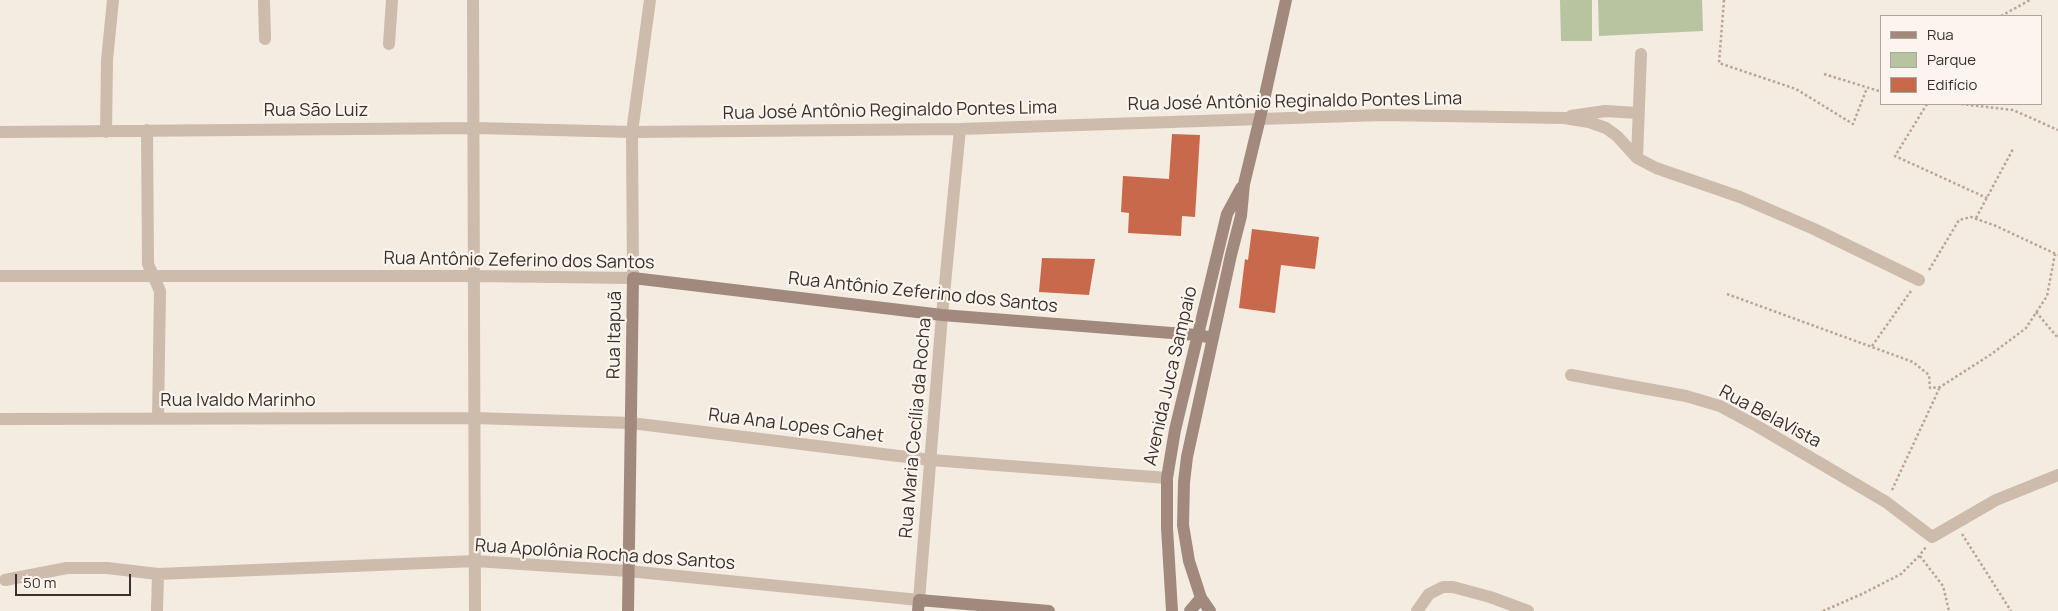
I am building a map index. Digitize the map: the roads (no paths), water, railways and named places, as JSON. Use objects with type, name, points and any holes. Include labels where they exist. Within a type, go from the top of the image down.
[{"type":"main road","name":"Avenida Juca Sampaio","points":[[1210,611],[1201,598],[1188,561],[1183,525],[1184,482],[1187,457],[1230,255],[1241,216],[1244,184],[1286,0]]},
{"type":"main road","name":"Avenida Juca Sampaio","points":[[1172,611],[1166,478],[1175,430],[1227,214],[1244,184]]},
{"type":"main road","name":"Rua Antônio Zeferino dos Santos","points":[[633,278],[942,315],[1197,335],[1213,338]]},
{"type":"main road","name":"Rua Itapuã","points":[[628,611],[633,278]]},
{"type":"main road","points":[[1190,611],[1201,598]]},
{"type":"main road","name":"Rua Apolônia Rocha dos Santos","points":[[919,605],[1049,611]]},
{"type":"street","points":[[106,132],[107,60],[113,0]]},
{"type":"street","points":[[264,0],[265,39]]},
{"type":"street","points":[[389,44],[392,0]]},
{"type":"street","points":[[473,0],[475,128],[475,611]]},
{"type":"street","name":"Rua Itapuã","points":[[633,278],[632,132],[650,0]]},
{"type":"street","points":[[1637,158],[1641,54]]},
{"type":"street","points":[[1564,118],[1605,111],[1638,114]]},
{"type":"street","name":"Rua José Antônio Reginaldo Pontes Lima","points":[[632,132],[960,129],[1381,115],[1564,118],[1589,122],[1606,128],[1617,136],[1637,158],[1656,168],[1740,196],[1920,280]]},
{"type":"street","name":"Rua São Luiz","points":[[0,132],[475,128],[632,132]]},
{"type":"street","name":"Rua Maria Cecília da Rocha","points":[[919,605],[942,315],[960,129]]},
{"type":"street","points":[[147,130],[148,264],[160,291],[158,418]]},
{"type":"street","name":"Rua Antônio Zeferino dos Santos","points":[[0,276],[633,278]]},
{"type":"street","name":"Rua BelaVista","points":[[1571,375],[1686,396],[1720,406],[1886,502],[1932,537],[1996,500],[2058,475]]},
{"type":"street","name":"Rua Ivaldo Marinho","points":[[0,419],[475,418],[631,423]]},
{"type":"street","name":"Rua Ana Lopes Cahet","points":[[631,423],[930,460],[1166,478]]},
{"type":"street","name":"Rua Apolônia Rocha dos Santos","points":[[5,580],[67,568],[107,568],[158,574],[476,561],[628,571],[919,605]]},
{"type":"street","points":[[157,611],[158,574]]},
{"type":"street","points":[[1417,611],[1429,594],[1443,587],[1453,587],[1490,597],[1528,611]]}]
